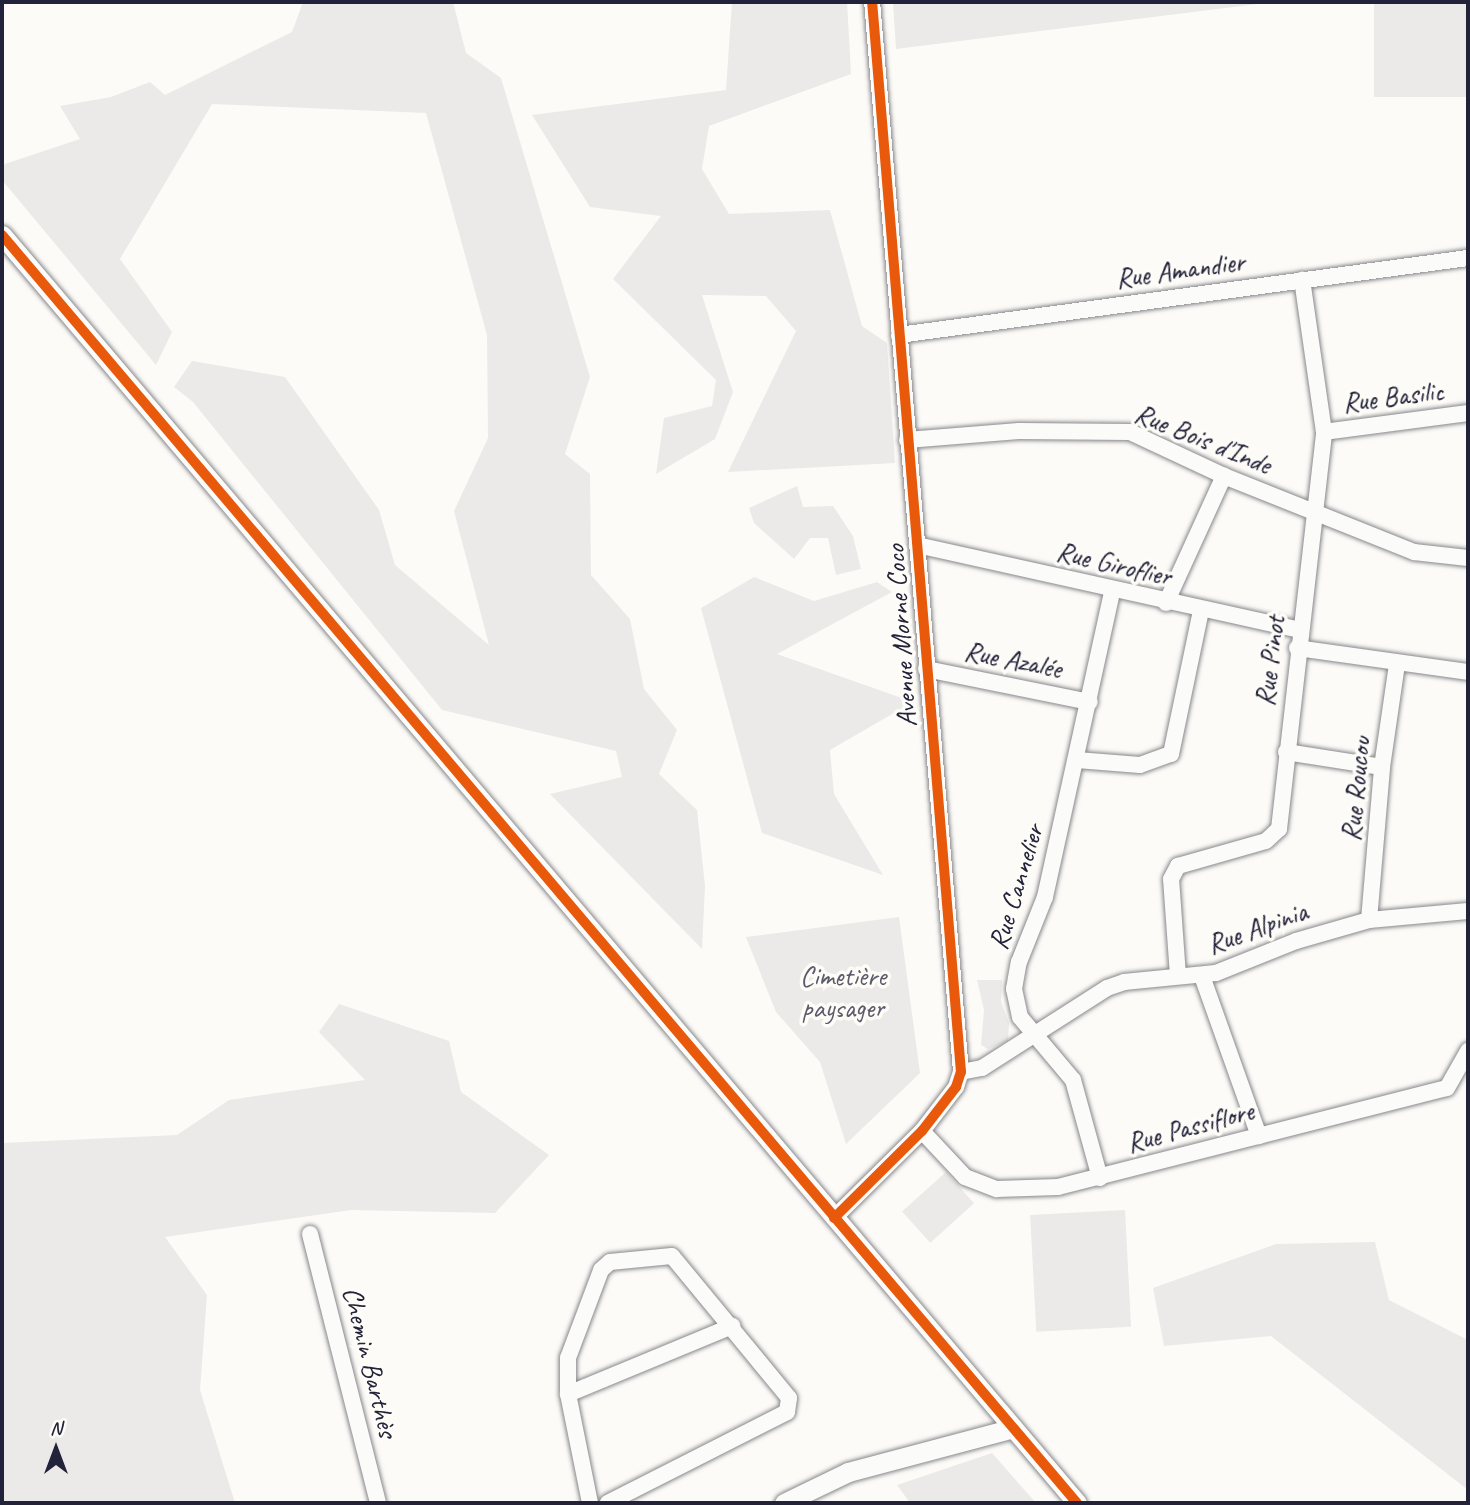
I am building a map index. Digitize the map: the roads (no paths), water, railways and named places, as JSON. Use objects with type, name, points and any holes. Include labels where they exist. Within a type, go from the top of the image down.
[{"type":"main road","points":[[2,235],[1077,1503]]},
{"type":"main road","points":[[784,1503],[848,1472],[1013,1428]]},
{"type":"street","name":"Avenue Morne Coco","points":[[872,2],[961,1072]]},
{"type":"street","name":"Rue Amandier","points":[[899,335],[1468,258]]},
{"type":"street","name":"Rue Pinot","points":[[1178,976],[1171,879],[1178,866],[1266,841],[1279,830],[1297,648],[1316,513],[1324,432],[1302,280]]},
{"type":"street","name":"Rue Basilic","points":[[1324,432],[1468,413]]},
{"type":"street","name":"Rue Bois d'Inde","points":[[907,440],[1019,431],[1119,431],[1414,552],[1468,558]]},
{"type":"street","points":[[1166,603],[1224,476]]},
{"type":"street","name":"Rue Giroflier","points":[[917,545],[1112,592],[1300,630]]},
{"type":"street","name":"Rue Cannelier","points":[[1100,1178],[1073,1080],[1020,1017],[1014,989],[1019,962],[1045,897],[1090,702],[1112,592]]},
{"type":"street","points":[[1077,760],[1140,765],[1171,754],[1201,611]]},
{"type":"street","points":[[1297,648],[1468,672]]},
{"type":"street","name":"Rue Roucou","points":[[1369,920],[1382,767],[1397,664]]},
{"type":"street","name":"Rue Azalée","points":[[926,669],[1090,702]]},
{"type":"street","points":[[1286,752],[1382,767]]},
{"type":"street","name":"Rue Alpinia","points":[[961,1072],[982,1068],[1107,988],[1139,977],[1202,976],[1369,920],[1468,911]]},
{"type":"street","points":[[1202,976],[1259,1136]]},
{"type":"street","name":"Rue Passiflore","points":[[922,1131],[965,1177],[997,1189],[1058,1187],[1447,1088],[1468,1051]]},
{"type":"street","points":[[834,1218],[922,1131],[956,1087],[961,1072]]},
{"type":"street","name":"Chemin Barthès","points":[[310,1234],[378,1503]]},
{"type":"street","points":[[590,1503],[568,1394],[568,1358],[601,1270],[610,1262],[672,1256],[789,1398],[787,1412],[608,1503]]},
{"type":"street","points":[[568,1394],[732,1326]]},
{"type":"park label","name":"Cimetière paysager","points":[[843,992]]}]
